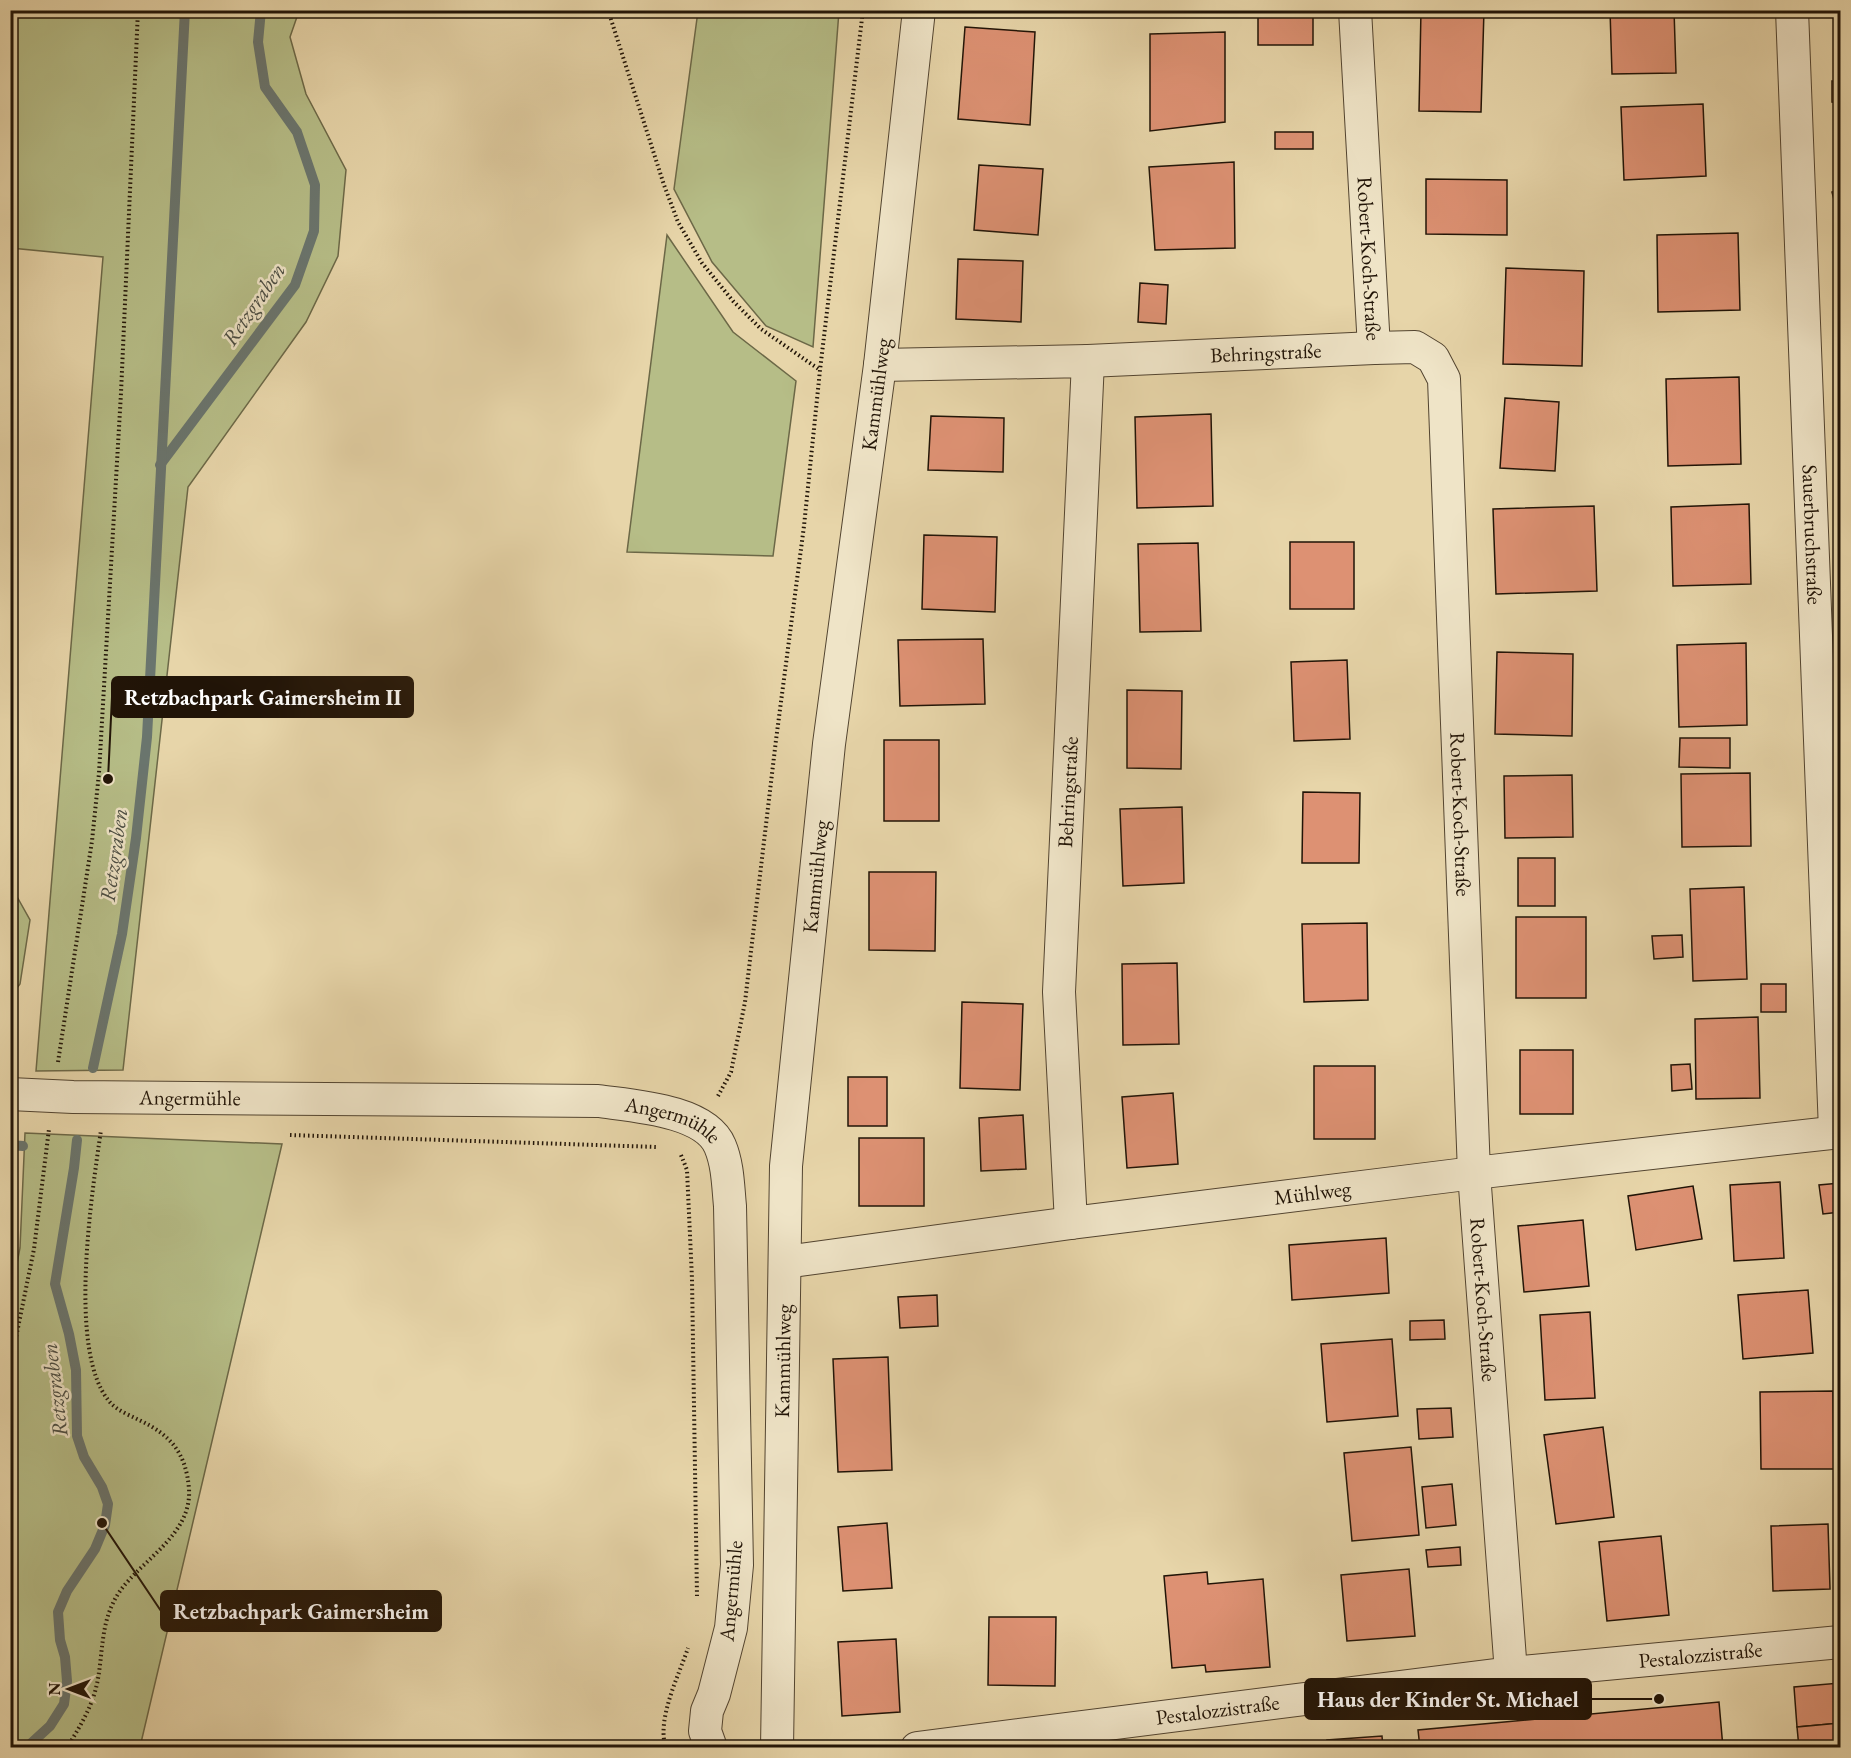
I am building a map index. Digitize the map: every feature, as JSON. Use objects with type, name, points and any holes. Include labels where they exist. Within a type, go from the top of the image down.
[{"type":"street","name":"Kammühlweg","points":[[777,1748],[786,1166],[829,744],[880,365],[919,10]]},
{"type":"street","name":"Robert-Koch-Straße","points":[[1355,10],[1374,348],[1415,347],[1433,358],[1444,379],[1474,1173],[1511,1673]]},
{"type":"street","name":"Sauerbruchstraße","points":[[1792,10],[1838,1132]]},
{"type":"street","name":"Behringstraße","points":[[880,365],[1088,361],[1374,348]]},
{"type":"street","name":"Behringstraße","points":[[1071,1223],[1059,992],[1088,361]]},
{"type":"street","name":"Angermühle","points":[[10,1095],[598,1101],[649,1108],[702,1125],[712,1132],[720,1146],[726,1166],[730,1206],[737,1565],[731,1628],[721,1671],[707,1711],[705,1731],[711,1748]]},
{"type":"street","name":"Mühlweg","points":[[785,1262],[1071,1223],[1474,1173],[1838,1132]]},
{"type":"street","name":"Pestalozzistraße","points":[[917,1748],[1511,1673],[1840,1642]]},
{"type":"path","points":[[53,1096],[92,841],[99,773],[121,393],[138,10]]},
{"type":"path","points":[[608,10],[663,185],[678,222],[702,263],[733,301],[761,329],[820,370]]},
{"type":"path","points":[[702,1125],[731,1072],[745,1002],[804,526],[820,370],[863,10]]},
{"type":"path","points":[[39,1128],[59,1128]]},
{"type":"path","points":[[10,1367],[34,1249],[49,1128]]},
{"type":"path","points":[[90,1129],[112,1130]]},
{"type":"path","points":[[67,1748],[84,1719],[94,1695],[101,1641],[108,1617],[119,1593],[178,1526],[187,1509],[189,1491],[181,1456],[172,1441],[161,1431],[124,1412],[109,1401],[98,1382],[91,1361],[85,1272],[89,1211],[100,1130]]},
{"type":"path","points":[[278,1135],[657,1147]]},
{"type":"path","points":[[675,1152],[682,1156],[687,1170],[692,1280],[697,1606]]},
{"type":"path","points":[[666,1748],[663,1742],[663,1723],[690,1641]]},
{"type":"green space","points":[[10,11],[299,11],[290,37],[306,94],[346,170],[338,256],[306,322],[188,487],[123,1070],[36,1071],[103,257],[11,248]]},
{"type":"green space","points":[[698,11],[839,11],[813,347],[766,326],[712,262],[674,189]]},
{"type":"green space","points":[[667,235],[733,332],[796,381],[773,556],[627,552]]},
{"type":"green space","points":[[11,886],[30,920],[20,984],[11,996]]},
{"type":"green space","points":[[25,1133],[282,1144],[140,1747],[11,1747],[10,1299],[20,1248]]},
{"type":"building","points":[[1421,10],[1484,10],[1481,112],[1419,111]]},
{"type":"building","points":[[1610,10],[1674,10],[1676,73],[1612,74]]},
{"type":"building","points":[[1258,14],[1313,14],[1313,45],[1258,45]]},
{"type":"building","points":[[965,27],[1035,32],[1030,125],[958,119]]},
{"type":"building","points":[[1225,32],[1225,122],[1150,131],[1150,34]]},
{"type":"building","points":[[1832,81],[1840,81],[1840,103],[1832,102]]},
{"type":"building","points":[[1703,104],[1706,176],[1624,180],[1621,107]]},
{"type":"building","points":[[1275,132],[1313,132],[1313,149],[1275,149]]},
{"type":"building","points":[[1234,162],[1235,248],[1155,250],[1149,167]]},
{"type":"building","points":[[979,165],[1043,169],[1038,235],[974,230]]},
{"type":"building","points":[[1426,179],[1507,180],[1507,235],[1426,234]]},
{"type":"building","points":[[1840,190],[1840,223],[1832,192]]},
{"type":"building","points":[[1738,233],[1740,310],[1658,312],[1657,235]]},
{"type":"building","points":[[958,259],[1023,261],[1021,322],[956,319]]},
{"type":"building","points":[[1506,268],[1584,271],[1582,366],[1503,364]]},
{"type":"building","points":[[1140,283],[1168,285],[1166,324],[1138,322]]},
{"type":"building","points":[[1739,377],[1741,464],[1668,466],[1666,379]]},
{"type":"building","points":[[1505,398],[1559,402],[1555,471],[1500,468]]},
{"type":"building","points":[[1211,414],[1213,506],[1137,508],[1135,417]]},
{"type":"building","points":[[931,416],[1004,418],[1003,472],[928,470]]},
{"type":"building","points":[[1749,504],[1751,584],[1673,586],[1671,507]]},
{"type":"building","points":[[1594,506],[1597,591],[1496,594],[1493,509]]},
{"type":"building","points":[[924,535],[997,537],[995,612],[922,609]]},
{"type":"building","points":[[1290,542],[1354,542],[1354,609],[1290,609]]},
{"type":"building","points":[[1198,543],[1201,631],[1140,632],[1138,544]]},
{"type":"building","points":[[983,639],[985,704],[900,706],[898,640]]},
{"type":"building","points":[[1746,643],[1747,725],[1679,727],[1677,645]]},
{"type":"building","points":[[1497,652],[1573,654],[1572,736],[1495,734]]},
{"type":"building","points":[[1347,660],[1350,739],[1294,741],[1291,662]]},
{"type":"building","points":[[1127,690],[1182,691],[1181,769],[1127,768]]},
{"type":"building","points":[[1680,738],[1730,738],[1730,768],[1679,767]]},
{"type":"building","points":[[884,740],[939,740],[939,821],[884,821]]},
{"type":"building","points":[[1750,773],[1751,846],[1682,847],[1681,774]]},
{"type":"building","points":[[1572,775],[1573,837],[1505,838],[1504,776]]},
{"type":"building","points":[[1303,792],[1360,793],[1359,863],[1302,863]]},
{"type":"building","points":[[1182,807],[1184,883],[1123,886],[1120,809]]},
{"type":"building","points":[[1518,858],[1555,858],[1555,906],[1518,906]]},
{"type":"building","points":[[869,872],[936,872],[935,951],[869,950]]},
{"type":"building","points":[[1744,887],[1747,979],[1693,981],[1690,889]]},
{"type":"building","points":[[1516,917],[1586,917],[1586,998],[1516,998]]},
{"type":"building","points":[[1367,923],[1368,1000],[1304,1002],[1302,924]]},
{"type":"building","points":[[1682,935],[1683,957],[1654,959],[1652,936]]},
{"type":"building","points":[[1177,963],[1179,1044],[1123,1045],[1122,964]]},
{"type":"building","points":[[1761,984],[1786,984],[1786,1012],[1761,1012]]},
{"type":"building","points":[[962,1002],[1023,1004],[1020,1090],[960,1088]]},
{"type":"building","points":[[1758,1017],[1760,1098],[1696,1099],[1695,1019]]},
{"type":"building","points":[[1520,1050],[1573,1050],[1573,1114],[1520,1114]]},
{"type":"building","points":[[1690,1064],[1692,1089],[1672,1091],[1671,1065]]},
{"type":"building","points":[[1314,1066],[1375,1066],[1375,1139],[1314,1139]]},
{"type":"building","points":[[848,1077],[887,1077],[887,1126],[848,1126]]},
{"type":"building","points":[[1173,1093],[1178,1164],[1127,1168],[1122,1097]]},
{"type":"building","points":[[1023,1115],[1026,1169],[981,1171],[979,1118]]},
{"type":"building","points":[[859,1138],[924,1138],[924,1206],[859,1206]]},
{"type":"building","points":[[1780,1182],[1784,1258],[1734,1261],[1730,1185]]},
{"type":"building","points":[[1840,1183],[1840,1212],[1823,1214],[1819,1185]]},
{"type":"building","points":[[1693,1186],[1702,1239],[1636,1250],[1628,1196]]},
{"type":"building","points":[[1583,1220],[1589,1286],[1524,1292],[1518,1226]]},
{"type":"building","points":[[1386,1238],[1389,1293],[1292,1300],[1289,1245]]},
{"type":"building","points":[[1808,1290],[1813,1353],[1743,1359],[1738,1295]]},
{"type":"building","points":[[937,1295],[938,1326],[900,1328],[898,1297]]},
{"type":"building","points":[[1590,1312],[1595,1398],[1545,1400],[1540,1315]]},
{"type":"building","points":[[1444,1320],[1445,1339],[1410,1340],[1410,1321]]},
{"type":"building","points":[[1392,1339],[1398,1416],[1327,1422],[1321,1344]]},
{"type":"building","points":[[888,1357],[892,1470],[838,1472],[833,1359]]},
{"type":"building","points":[[1833,1391],[1834,1469],[1761,1469],[1760,1392]]},
{"type":"building","points":[[1451,1408],[1453,1437],[1419,1439],[1417,1409]]},
{"type":"building","points":[[1603,1427],[1614,1517],[1556,1524],[1544,1435]]},
{"type":"building","points":[[1411,1447],[1419,1535],[1352,1541],[1344,1453]]},
{"type":"building","points":[[1452,1484],[1456,1525],[1426,1528],[1422,1487]]},
{"type":"building","points":[[887,1523],[892,1588],[843,1591],[838,1527]]},
{"type":"building","points":[[1828,1524],[1830,1589],[1773,1591],[1771,1526]]},
{"type":"building","points":[[1661,1536],[1669,1615],[1607,1621],[1599,1542]]},
{"type":"building","points":[[1460,1547],[1461,1565],[1428,1567],[1426,1550]]},
{"type":"building","points":[[1409,1569],[1415,1636],[1347,1641],[1341,1575]]},
{"type":"building","points":[[1207,1572],[1208,1584],[1263,1579],[1270,1667],[1206,1672],[1205,1665],[1172,1668],[1164,1576]]},
{"type":"building","points":[[989,1617],[1056,1617],[1055,1686],[988,1685]]},
{"type":"building","points":[[896,1639],[900,1712],[842,1716],[838,1642]]},
{"type":"building","points":[[1840,1683],[1840,1723],[1797,1727],[1794,1687]]},
{"type":"building","points":[[1719,1702],[1723,1748],[1420,1748],[1418,1730]]},
{"type":"building","points":[[1840,1723],[1840,1748],[1799,1748],[1797,1727]]},
{"type":"building","points":[[1382,1736],[1383,1748],[1328,1748],[1327,1740]]},
{"type":"waterway","name":"Retzgraben","points":[[93,1068],[122,934],[136,838],[147,737],[185,10]]},
{"type":"waterway","name":"Retzgraben","points":[[160,465],[295,285],[314,231],[315,185],[297,132],[265,87],[258,42],[261,10]]},
{"type":"waterway","name":"Retzgraben","points":[[26,1748],[50,1726],[64,1704],[67,1681],[58,1612],[67,1591],[95,1549],[105,1525],[108,1504],[102,1487],[84,1457],[77,1436],[76,1370],[55,1284],[77,1140]]},
{"type":"waterway","points":[[10,1145],[23,1146]]},
{"type":"place","name":"Retzbachpark Gaimersheim II","points":[[108,779]]},
{"type":"place","name":"Retzbachpark Gaimersheim","points":[[102,1523]]},
{"type":"place","name":"Haus der Kinder St. Michael","points":[[1659,1699]]}]
